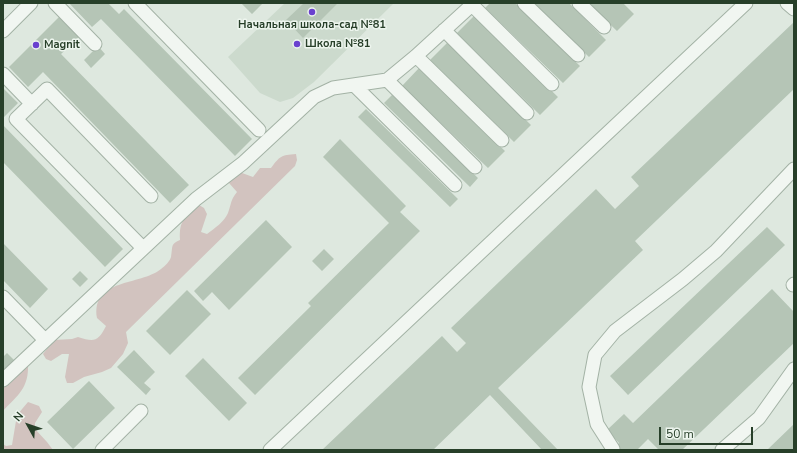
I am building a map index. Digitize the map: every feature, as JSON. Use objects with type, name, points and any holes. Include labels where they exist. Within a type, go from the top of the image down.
[{"type":"street","points":[[3,31],[31,3]]},
{"type":"street","points":[[55,3],[95,44]]},
{"type":"street","points":[[135,3],[259,130]]},
{"type":"street","points":[[524,3],[578,55]]},
{"type":"street","points":[[579,3],[604,27]]},
{"type":"street","points":[[270,450],[746,3]]},
{"type":"street","points":[[787,3],[794,8]]},
{"type":"street","points":[[3,380],[196,199],[243,163],[314,97],[333,88],[387,80],[416,56],[473,4],[552,84]]},
{"type":"street","points":[[444,30],[527,113]]},
{"type":"street","points":[[416,56],[502,140]]},
{"type":"street","points":[[3,74],[32,104]]},
{"type":"street","points":[[387,80],[475,167]]},
{"type":"street","points":[[354,85],[455,185]]},
{"type":"street","points":[[143,248],[16,119],[47,89],[151,196]]},
{"type":"street","points":[[613,449],[597,424],[589,387],[595,355],[615,331],[683,279],[716,251],[794,169]]},
{"type":"street","points":[[3,297],[45,340]]},
{"type":"street","points":[[722,450],[759,418],[794,369]]},
{"type":"street","points":[[102,450],[141,411]]},
{"type":"shaded area","name":"Школа №81","points":[[285,3],[394,3],[314,82],[293,98],[280,102],[260,93],[228,57]]},
{"type":"shaded area","points":[[296,154],[297,160],[295,166],[126,332],[128,343],[123,354],[111,368],[84,377],[73,383],[67,383],[65,377],[69,354],[62,354],[51,361],[46,359],[43,354],[54,340],[72,339],[78,337],[88,340],[98,338],[106,326],[97,318],[97,305],[102,296],[109,289],[152,274],[161,269],[170,259],[173,244],[180,240],[182,223],[190,213],[199,205],[204,208],[207,214],[201,232],[207,234],[224,219],[237,192],[229,183],[231,177],[236,173],[242,173],[253,177],[260,168],[271,168],[281,157]]},
{"type":"shaded area","points":[[28,364],[27,379],[22,390],[3,411],[3,388]]},
{"type":"shaded area","points":[[28,402],[39,406],[42,412],[35,423],[35,429],[53,450],[3,450],[3,444],[6,446],[12,445],[17,415]]},
{"type":"building","points":[[69,3],[108,3],[119,14],[124,9],[252,139],[235,156],[101,19],[92,27]]},
{"type":"building","points":[[241,3],[263,3],[252,14]]},
{"type":"building","name":"Начальная школа-сад №81","points":[[304,3],[338,3],[303,38],[286,20]]},
{"type":"building","points":[[490,3],[515,3],[580,66],[563,83],[485,8]]},
{"type":"building","points":[[534,3],[569,3],[606,40],[589,57]]},
{"type":"building","points":[[588,3],[623,3],[634,14],[617,31]]},
{"type":"building","points":[[474,16],[558,97],[540,115],[457,33]]},
{"type":"building","points":[[59,17],[79,37],[61,54],[189,185],[170,203],[43,72],[28,87],[9,67]]},
{"type":"building","points":[[794,22],[794,89],[635,241],[643,250],[498,388],[558,450],[542,450],[490,395],[433,450],[322,450],[442,336],[457,352],[466,343],[451,328],[596,189],[615,209],[639,186],[631,177]]},
{"type":"building","points":[[447,43],[531,125],[514,142],[430,60]]},
{"type":"building","points":[[98,46],[105,54],[91,68],[84,60]]},
{"type":"building","points":[[419,68],[505,151],[488,168],[402,86]]},
{"type":"building","points":[[3,88],[18,103],[3,118]]},
{"type":"building","points":[[392,95],[478,178],[470,187],[384,103]]},
{"type":"building","points":[[366,109],[458,199],[450,207],[358,117]]},
{"type":"building","points":[[3,125],[123,249],[105,267],[3,162]]},
{"type":"building","points":[[340,139],[406,206],[400,212],[420,231],[255,395],[238,378],[311,306],[308,303],[389,223],[323,157]]},
{"type":"building","points":[[266,220],[292,247],[229,310],[212,292],[203,301],[194,291]]},
{"type":"building","points":[[767,227],[785,245],[628,395],[610,376]]},
{"type":"building","points":[[3,243],[48,289],[30,308],[3,280]]},
{"type":"building","points":[[324,249],[334,259],[322,271],[312,261]]},
{"type":"building","points":[[80,271],[88,279],[80,287],[72,279]]},
{"type":"building","points":[[772,289],[794,312],[794,343],[682,450],[659,450],[648,439],[637,450],[612,450],[619,443],[607,430],[624,414],[633,423]]},
{"type":"building","points":[[187,290],[211,314],[170,355],[146,331]]},
{"type":"building","points":[[134,350],[155,372],[144,383],[151,389],[146,395],[117,367]]},
{"type":"building","points":[[7,353],[15,361],[3,372],[3,357]]},
{"type":"building","points":[[203,358],[247,403],[229,421],[185,376]]},
{"type":"building","points":[[89,381],[115,408],[73,449],[47,422]]},
{"type":"building","points":[[794,424],[794,450],[767,450]]},
{"type":"place","name":"Начальная школа-сад №81","points":[[312,12]]},
{"type":"place","name":"Школа №81","points":[[297,44]]},
{"type":"place","name":"Magnit","points":[[36,45]]}]
